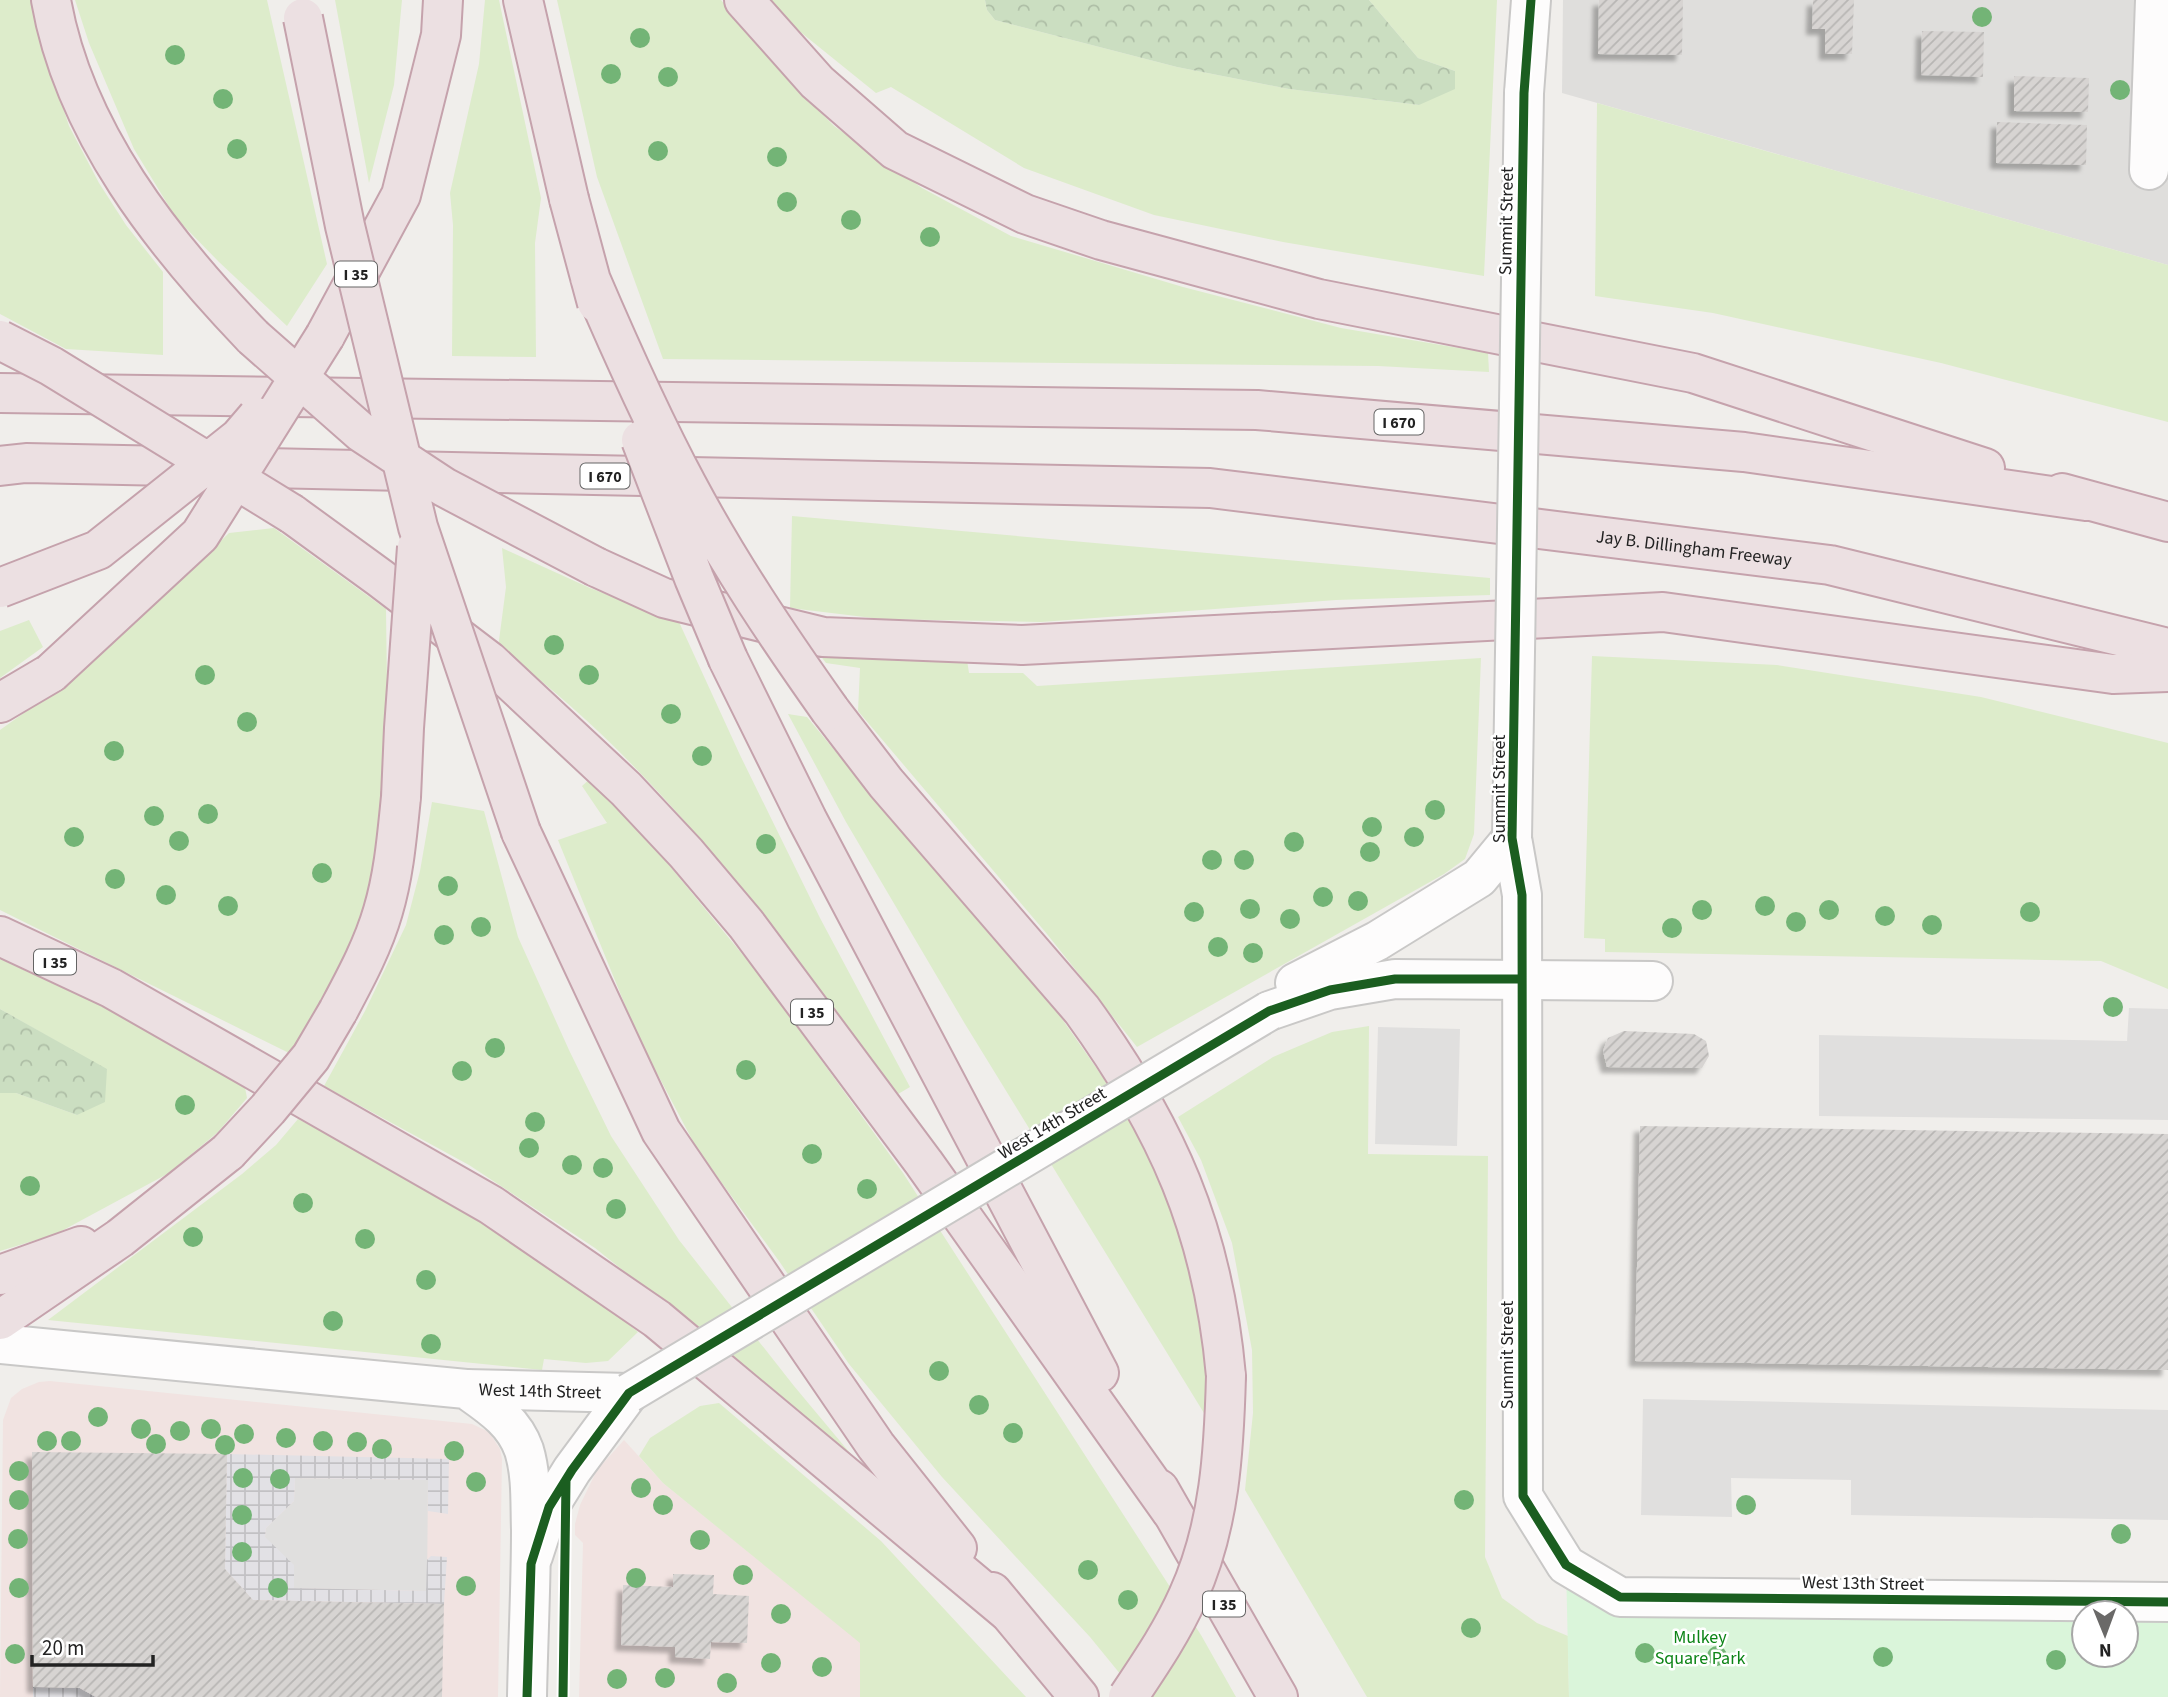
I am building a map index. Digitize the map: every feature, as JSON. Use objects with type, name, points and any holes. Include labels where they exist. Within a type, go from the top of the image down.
[{"type":"highway","points":[[51,0],[72,74],[98,135],[128,186],[174,249],[253,338],[362,433],[444,487],[596,568],[664,598],[823,636],[1022,645],[1662,612],[2113,674],[2168,672]]},
{"type":"highway","points":[[0,703],[51,673],[200,536],[325,335],[401,195],[441,35],[443,0]]},
{"type":"highway","name":"I 35","points":[[523,0],[569,199],[590,278],[637,429],[694,578],[729,659],[807,819],[1171,1511],[1278,1697]]},
{"type":"highway","points":[[744,0],[817,82],[895,150],[1025,214],[1101,240],[1319,299],[1693,373],[2086,501]]},
{"type":"highway","name":"I 35","points":[[302,9],[345,226],[418,527],[521,832],[661,1131],[876,1446],[1079,1697]]},
{"type":"highway","points":[[590,278],[635,382],[688,487],[764,615],[830,710],[886,783],[1082,1010],[1148,1111],[1183,1182],[1197,1223],[1218,1307],[1226,1376],[1220,1482],[1213,1521],[1190,1593],[1177,1619],[1128,1697]]},
{"type":"highway","points":[[0,588],[98,550],[239,438],[325,335]]},
{"type":"highway","name":"I 35","points":[[0,340],[51,366],[292,514],[489,661],[564,728],[626,789],[746,924],[916,1152],[1171,1511]]},
{"type":"highway","name":"I 670","points":[[0,393],[1257,410],[1744,452],[2086,501],[2168,522]]},
{"type":"highway","name":"Jay B. Dillingham Freeway","points":[[0,466],[26,463],[1210,488],[1830,565],[2168,648]]},
{"type":"highway","points":[[0,1320],[120,1238],[228,1152],[311,1057],[338,1011],[362,964],[383,912],[395,860],[418,527]]},
{"type":"highway","name":"I 35","points":[[0,936],[111,988],[491,1205],[657,1319],[1007,1611]]},
{"type":"highway","points":[[0,1275],[90,1242],[120,1238]]},
{"type":"street","name":"Summit Street","points":[[1531,0],[1524,93],[1512,838],[1522,895],[1523,1496],[1566,1565]]},
{"type":"street","points":[[2150,170],[2155,0]]},
{"type":"street","name":"West 14th Street","points":[[1269,1012],[1295,984],[1377,941],[1479,878],[1512,838]]},
{"type":"street","name":"West 14th Street","points":[[0,1344],[466,1389],[629,1393],[1269,1012],[1330,990],[1395,979],[1653,981]]},
{"type":"street","points":[[466,1389],[503,1416],[523,1450],[530,1488],[527,1697]]},
{"type":"street","points":[[531,1564],[550,1507],[572,1470],[629,1393]]},
{"type":"street","name":"West 13th Street","points":[[1566,1565],[1620,1597],[2168,1602]]},
{"type":"shaded area","points":[[1563,0],[2168,0],[2168,265],[1562,93]]},
{"type":"shaded area","points":[[2129,1008],[2168,1009],[2168,1120],[1819,1116],[1819,1035],[2127,1041]]},
{"type":"shaded area","points":[[1378,1027],[1460,1029],[1457,1146],[1375,1144]]},
{"type":"shaded area","points":[[50,1381],[472,1424],[489,1432],[500,1449],[502,1459],[498,1697],[0,1697],[3,1420],[11,1398],[22,1389]]},
{"type":"shaded area","points":[[1643,1399],[2168,1410],[2168,1520],[1851,1515],[1851,1480],[1731,1478],[1732,1517],[1641,1515]]},
{"type":"shaded area","points":[[624,1440],[663,1483],[861,1643],[860,1697],[579,1697],[583,1543],[575,1535],[575,1524],[580,1505],[597,1470]]},
{"type":"shaded area","points":[[227,1454],[449,1459],[448,1514],[428,1511],[428,1480],[295,1478],[294,1501],[266,1528],[265,1537],[294,1565],[294,1588],[426,1591],[427,1560],[431,1556],[447,1557],[444,1604],[253,1600],[225,1569]]},
{"type":"shaded area","points":[[295,1478],[428,1480],[427,1591],[294,1588],[265,1537],[266,1528],[294,1501]]},
{"type":"shaded area","points":[[33,1687],[80,1688],[96,1697],[33,1697]]},
{"type":"green space","points":[[0,0],[34,0],[40,36],[69,126],[99,183],[126,225],[163,272],[163,355],[66,349],[0,314]]},
{"type":"green space","points":[[75,0],[267,0],[327,264],[287,326],[176,218],[134,149],[89,43]]},
{"type":"green space","points":[[335,0],[402,0],[394,85],[369,183]]},
{"type":"green space","points":[[485,0],[499,0],[541,198],[535,243],[536,357],[452,356],[453,225],[450,193],[479,64]]},
{"type":"green space","points":[[557,0],[721,0],[770,60],[834,126],[922,188],[1011,236],[1183,287],[1341,328],[1488,353],[1489,372],[1378,366],[663,359],[597,177]]},
{"type":"green space","points":[[771,0],[985,0],[987,10],[995,20],[1177,67],[1289,89],[1419,105],[1455,71],[1418,58],[1369,0],[1497,0],[1484,276],[1283,242],[1154,215],[1024,168],[891,87],[876,93],[793,26]]},
{"type":"green space","points":[[985,0],[1369,0],[1418,58],[1455,71],[1455,89],[1419,105],[1289,89],[1177,67],[995,20],[987,10]]},
{"type":"green space","points":[[1597,103],[2168,265],[2168,422],[1941,363],[1713,313],[1595,296]]},
{"type":"green space","points":[[792,516],[1490,578],[1490,595],[1336,600],[1041,622],[881,619],[790,608]]},
{"type":"green space","points":[[274,528],[386,609],[387,690],[382,847],[349,962],[321,1010],[289,1053],[0,910],[0,730],[49,695],[162,598],[229,533]]},
{"type":"green space","points":[[502,548],[590,588],[679,622],[740,755],[820,918],[910,1087],[893,1097],[761,914],[665,799],[557,694],[498,648],[506,587]]},
{"type":"green space","points":[[29,620],[43,647],[0,678],[0,631]]},
{"type":"green space","points":[[816,650],[967,660],[969,673],[1023,673],[1037,686],[1481,658],[1474,834],[1465,859],[1444,874],[1137,1047],[1047,934],[858,711],[860,668],[826,663]]},
{"type":"green space","points":[[1592,656],[1777,665],[1981,697],[2168,743],[2168,989],[2101,961],[1605,952],[1605,939],[1584,938]]},
{"type":"green space","points":[[788,714],[807,717],[928,863],[1027,969],[1142,1133],[1172,1196],[1210,1344],[1207,1418],[965,1024],[846,822]]},
{"type":"green space","points":[[592,777],[645,836],[761,977],[903,1173],[1201,1635],[1236,1697],[1139,1697],[1090,1637],[942,1477],[849,1364],[779,1261],[697,1149],[638,1037],[558,840],[607,823],[582,786]]},
{"type":"green space","points":[[432,802],[484,811],[518,937],[611,1136],[679,1240],[794,1386],[880,1489],[760,1380],[595,1248],[469,1165],[324,1086],[365,1011],[406,925],[420,871]]},
{"type":"green space","points":[[0,959],[106,1008],[244,1082],[247,1098],[218,1132],[169,1173],[56,1234],[0,1251],[0,1093],[16,1093],[77,1115],[107,1070],[0,1009]]},
{"type":"green space","points":[[0,1009],[107,1069],[105,1102],[77,1115],[16,1093],[0,1093]]},
{"type":"green space","points":[[1369,1026],[1368,1154],[1488,1156],[1485,1557],[1502,1598],[1537,1623],[1568,1636],[1569,1697],[1367,1697],[1245,1490],[1253,1413],[1252,1350],[1232,1243],[1201,1160],[1178,1117],[1273,1057],[1332,1032]]},
{"type":"green space","points":[[298,1119],[393,1168],[576,1282],[638,1332],[608,1361],[586,1363],[544,1359],[542,1370],[48,1320],[242,1174],[276,1145]]},
{"type":"green space","points":[[719,1403],[881,1541],[1026,1697],[860,1697],[860,1643],[663,1483],[639,1456],[650,1438],[700,1406]]},
{"type":"green space","name":"Mulkey Square Park","points":[[1566,1565],[1620,1597],[2070,1601],[2070,1669],[2140,1669],[2140,1602],[2168,1602],[2168,1697],[1569,1697]]},
{"type":"building","points":[[1599,0],[1683,0],[1682,55],[1598,54]]},
{"type":"building","points":[[1813,0],[1854,0],[1852,54],[1825,54],[1825,29],[1812,29]]},
{"type":"building","points":[[1922,31],[1984,32],[1983,77],[1921,75]]},
{"type":"building","points":[[2014,76],[2089,78],[2088,112],[2014,111]]},
{"type":"building","points":[[1997,122],[2087,125],[2086,165],[1996,163]]},
{"type":"building","points":[[1624,1031],[1694,1034],[1706,1041],[1709,1056],[1702,1068],[1607,1067],[1603,1051],[1608,1038]]},
{"type":"building","points":[[1640,1126],[2168,1134],[2168,1370],[1635,1361]]},
{"type":"building","points":[[32,1452],[227,1454],[225,1569],[253,1600],[444,1604],[442,1697],[96,1697],[80,1688],[33,1687]]},
{"type":"building","points":[[673,1574],[714,1575],[713,1594],[749,1596],[747,1643],[711,1642],[710,1659],[675,1657],[675,1647],[621,1645],[623,1585],[673,1587]]},
{"type":"cycle path","points":[[1531,0],[1524,93],[1512,838],[1522,895],[1523,1496],[1566,1565],[1620,1597],[2168,1602]]},
{"type":"cycle path","points":[[527,1697],[531,1564],[549,1507],[572,1470],[629,1393],[1269,1011],[1330,990],[1395,979],[1522,979]]},
{"type":"cycle path","points":[[563,1697],[566,1480]]}]
